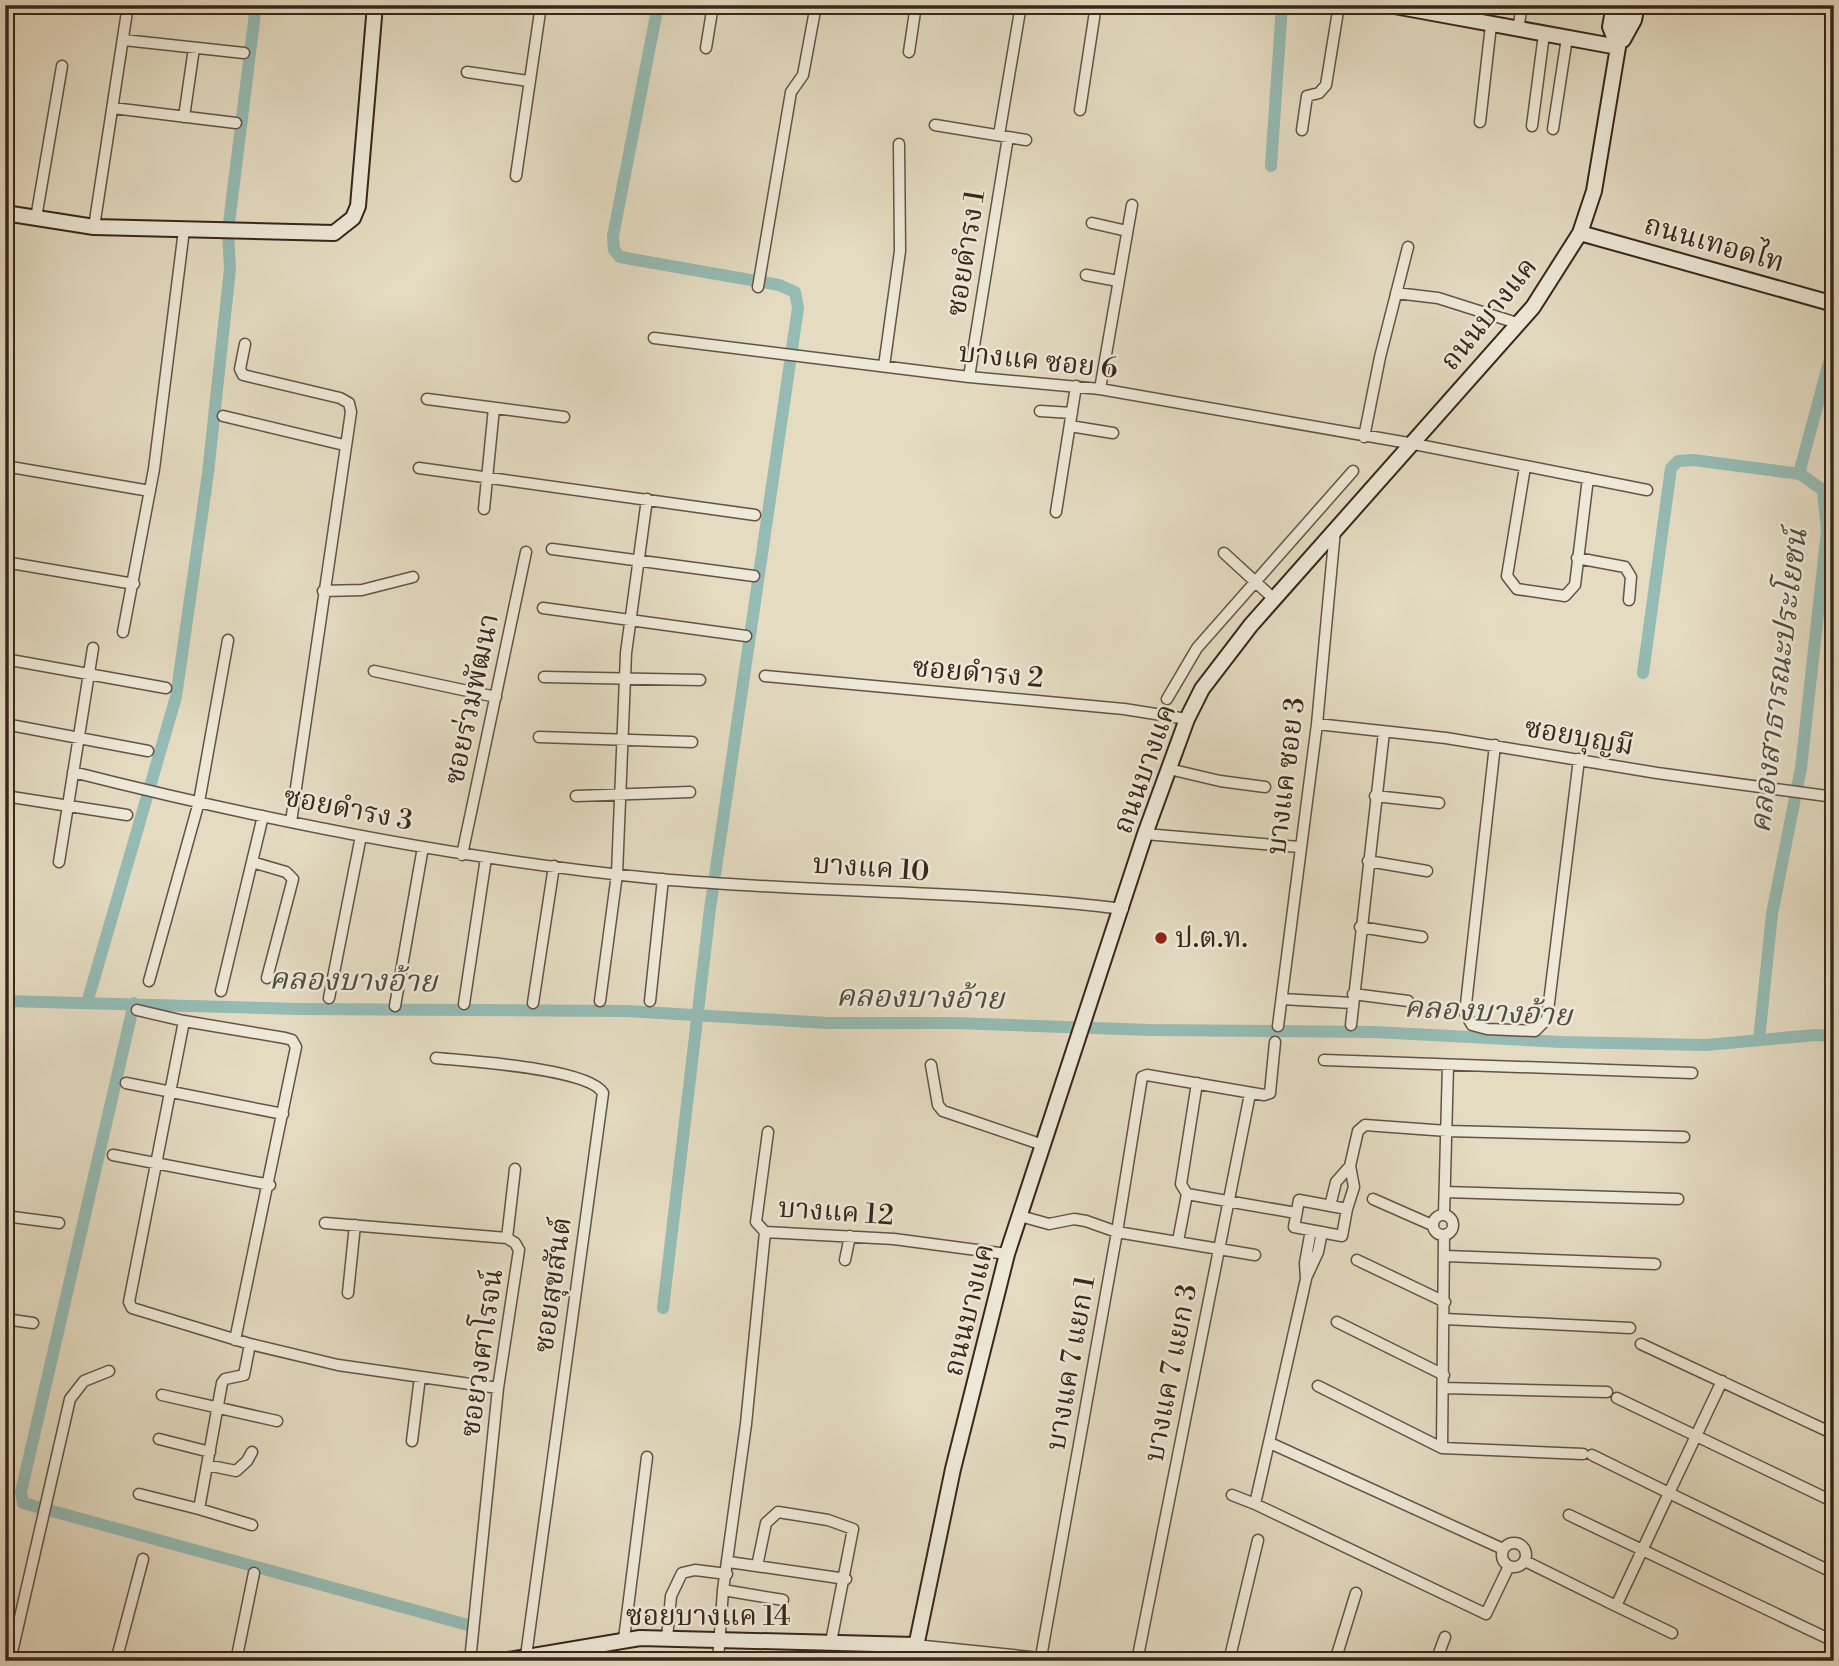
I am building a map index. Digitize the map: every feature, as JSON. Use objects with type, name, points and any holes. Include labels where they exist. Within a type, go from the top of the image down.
[{"type":"main road","points":[[5,213],[94,227],[334,233],[353,218],[360,193],[375,5]]},
{"type":"main road","points":[[1390,5],[1618,47]]},
{"type":"main road","name":"ถนนบางแค","points":[[913,1661],[953,1469],[1007,1254],[1123,909],[1145,834],[1187,719],[1202,689],[1274,598],[1414,444],[1472,373],[1520,324],[1580,233],[1594,191],[1625,7]]},
{"type":"main road","name":"ถนนเทอดไท","points":[[1580,233],[1834,304]]},
{"type":"main road","name":"ซอยบางแค 14","points":[[502,1661],[526,1656],[568,1655],[624,1639],[721,1639],[915,1646]]},
{"type":"street","points":[[94,227],[128,5]]},
{"type":"street","points":[[516,176],[541,6],[525,5]]},
{"type":"street","points":[[706,48],[713,5]]},
{"type":"street","points":[[758,287],[791,92],[803,75],[816,5]]},
{"type":"street","points":[[909,52],[916,5]]},
{"type":"street","name":"ซอยดำรง 1","points":[[970,377],[1021,5]]},
{"type":"street","points":[[1080,110],[1097,5]]},
{"type":"street","points":[[1302,130],[1307,96],[1319,93],[1326,85],[1339,5]]},
{"type":"street","points":[[1518,30],[1522,5]]},
{"type":"street","points":[[1480,122],[1491,25]]},
{"type":"street","points":[[1532,126],[1544,34]]},
{"type":"street","points":[[1553,128],[1567,38]]},
{"type":"street","points":[[124,40],[244,53]]},
{"type":"street","points":[[184,117],[194,48]]},
{"type":"street","points":[[36,218],[62,66]]},
{"type":"street","points":[[467,72],[528,81]]},
{"type":"street","points":[[113,108],[236,123]]},
{"type":"street","points":[[935,125],[1026,140]]},
{"type":"street","points":[[884,366],[900,251],[899,144]]},
{"type":"street","points":[[1100,389],[1132,205]]},
{"type":"street","points":[[1092,223],[1127,231]]},
{"type":"street","points":[[123,632],[150,491],[184,229]]},
{"type":"street","points":[[1364,437],[1408,247]]},
{"type":"street","points":[[1086,275],[1118,281]]},
{"type":"street","points":[[1396,293],[1438,299],[1520,324]]},
{"type":"street","name":"บางแค ซอย 6","points":[[654,338],[970,377],[1100,389],[1414,444],[1647,490]]},
{"type":"street","points":[[245,344],[240,369],[243,375],[340,398],[349,403],[351,412],[344,445],[291,822]]},
{"type":"street","points":[[1056,512],[1076,386]]},
{"type":"street","points":[[428,399],[564,417]]},
{"type":"street","points":[[484,509],[494,408]]},
{"type":"street","points":[[1040,411],[1072,413]]},
{"type":"street","points":[[222,416],[344,445]]},
{"type":"street","points":[[1070,426],[1113,433]]},
{"type":"street","points":[[5,467],[150,491]]},
{"type":"street","points":[[1525,467],[1507,576],[1517,589],[1565,596],[1575,585],[1588,478]]},
{"type":"street","points":[[419,468],[755,515]]},
{"type":"street","points":[[1167,699],[1197,648],[1254,580],[1353,471]]},
{"type":"street","points":[[600,1001],[617,874],[625,681],[648,499]]},
{"type":"street","name":"บางแค ซอย 3","points":[[1278,1026],[1317,724],[1335,530]]},
{"type":"street","points":[[552,549],[754,576]]},
{"type":"street","name":"ซอยร่วมพัฒนา","points":[[462,855],[526,552]]},
{"type":"street","points":[[1224,553],[1274,598]]},
{"type":"street","points":[[1577,558],[1625,567],[1631,577],[1629,600]]},
{"type":"street","points":[[5,562],[134,584]]},
{"type":"street","points":[[323,592],[362,590],[413,577]]},
{"type":"street","points":[[543,608],[746,636]]},
{"type":"street","points":[[149,981],[199,802],[228,640]]},
{"type":"street","points":[[59,862],[93,648]]},
{"type":"street","points":[[5,659],[166,688]]},
{"type":"street","points":[[374,671],[496,697]]},
{"type":"street","name":"ซอยดำรง 2","points":[[765,676],[1124,709],[1187,719]]},
{"type":"street","points":[[544,677],[625,681],[700,680]]},
{"type":"street","points":[[5,724],[148,751]]},
{"type":"street","name":"ซอยบุญมี","points":[[1317,724],[1495,746],[1834,797]]},
{"type":"street","points":[[1351,1025],[1384,732]]},
{"type":"street","points":[[539,737],[692,742]]},
{"type":"street","points":[[1495,746],[1465,1013],[1472,1025],[1487,1029],[1529,1032],[1540,1028],[1547,1019],[1579,760]]},
{"type":"street","points":[[1169,769],[1220,781],[1265,787]]},
{"type":"street","name":"ซอยดำรง 3","points":[[74,772],[169,796],[462,855],[617,874]]},
{"type":"street","points":[[576,796],[690,793]]},
{"type":"street","points":[[5,796],[127,815]]},
{"type":"street","points":[[1375,796],[1439,803]]},
{"type":"street","points":[[221,991],[263,816]]},
{"type":"street","points":[[1145,834],[1299,847]]},
{"type":"street","points":[[329,998],[361,836]]},
{"type":"street","points":[[395,1006],[423,847]]},
{"type":"street","points":[[464,1004],[485,858]]},
{"type":"street","points":[[1368,861],[1427,871]]},
{"type":"street","points":[[252,862],[286,872],[293,878],[267,978]]},
{"type":"street","points":[[533,1003],[554,866]]},
{"type":"street","name":"บางแค 10","points":[[617,874],[1123,909]]},
{"type":"street","points":[[650,1001],[663,879]]},
{"type":"street","points":[[1360,927],[1422,937]]},
{"type":"street","points":[[1282,999],[1408,1001]]},
{"type":"street","points":[[137,1010],[292,1040],[296,1047],[270,1185],[235,1340]]},
{"type":"street","points":[[184,1021],[129,1302],[132,1308],[235,1340],[338,1365],[498,1388]]},
{"type":"street","points":[[1178,1241],[1187,1194],[1181,1184],[1197,1083],[1250,1094],[1270,1093],[1275,1042]]},
{"type":"street","name":"ซอยสุขสันต์","points":[[436,1058],[534,1068],[592,1082],[603,1093],[526,1656]]},
{"type":"street","points":[[1324,1060],[1692,1073]]},
{"type":"street","points":[[931,1065],[938,1105],[943,1111],[1043,1145]]},
{"type":"street","points":[[1444,1214],[1448,1066]]},
{"type":"street","name":"บางแค 7 แยก 1","points":[[1041,1657],[1118,1231],[1142,1077],[1147,1075],[1197,1083]]},
{"type":"street","points":[[126,1083],[283,1114]]},
{"type":"street","name":"บางแค 7 แยก 3","points":[[1137,1661],[1250,1094]]},
{"type":"street","points":[[1347,1209],[1299,1200],[1294,1227],[1342,1236],[1354,1187],[1350,1166],[1358,1131],[1365,1125],[1684,1137]]},
{"type":"street","name":"บางแค 12","points":[[768,1132],[756,1222],[765,1232],[894,1239],[1007,1254]]},
{"type":"street","points":[[113,1155],[270,1185]]},
{"type":"street","points":[[1330,1206],[1336,1182],[1350,1166]]},
{"type":"street","points":[[507,1238],[515,1169]]},
{"type":"street","points":[[1445,1192],[1678,1199]]},
{"type":"street","points":[[1187,1194],[1228,1199],[1296,1213]]},
{"type":"street","points":[[1373,1199],[1432,1225],[1435,1231],[1444,1235]]},
{"type":"street","points":[[1432,1225],[1434,1218],[1444,1214]]},
{"type":"street","points":[[1444,1214],[1452,1219],[1453,1226],[1444,1235]]},
{"type":"street","points":[[5,1216],[59,1223]]},
{"type":"street","points":[[1020,1216],[1049,1224],[1074,1219],[1118,1231],[1255,1255]]},
{"type":"street","name":"ซอยวงศาโรจน์","points":[[324,1223],[507,1238],[519,1250],[498,1388],[470,1661]]},
{"type":"street","points":[[348,1293],[355,1225]]},
{"type":"street","points":[[1306,1279],[1305,1263],[1311,1230]]},
{"type":"street","points":[[718,1661],[723,1590],[729,1562],[765,1232]]},
{"type":"street","points":[[1255,1504],[1306,1279],[1318,1252],[1322,1232]]},
{"type":"street","points":[[1442,1448],[1446,1256],[1444,1235]]},
{"type":"street","points":[[845,1260],[850,1236]]},
{"type":"street","points":[[1446,1256],[1655,1264]]},
{"type":"street","points":[[1357,1260],[1445,1303]]},
{"type":"street","points":[[1445,1319],[1630,1328]]},
{"type":"street","points":[[5,1320],[33,1323]]},
{"type":"street","points":[[1337,1322],[1444,1375]]},
{"type":"street","points":[[199,1509],[225,1379],[244,1375],[250,1344]]},
{"type":"street","points":[[1641,1344],[1834,1434]]},
{"type":"street","points":[[10,1661],[69,1399],[84,1381],[108,1371]]},
{"type":"street","points":[[412,1441],[420,1377]]},
{"type":"street","points":[[1616,1606],[1722,1381]]},
{"type":"street","points":[[1318,1386],[1442,1448],[1587,1455],[1834,1573]]},
{"type":"street","points":[[1443,1388],[1607,1392]]},
{"type":"street","points":[[162,1395],[278,1422]]},
{"type":"street","points":[[1617,1398],[1834,1502]]},
{"type":"street","points":[[159,1439],[210,1452]]},
{"type":"street","points":[[1270,1443],[1503,1549]]},
{"type":"street","points":[[207,1465],[236,1471],[252,1452]]},
{"type":"street","points":[[624,1639],[647,1457]]},
{"type":"street","points":[[139,1494],[252,1525]]},
{"type":"street","points":[[1232,1495],[1486,1614],[1509,1566]]},
{"type":"street","points":[[758,1566],[766,1523],[778,1512],[828,1520],[853,1529],[846,1579],[831,1642]]},
{"type":"street","points":[[1569,1515],[1829,1639]]},
{"type":"street","points":[[1229,1661],[1258,1541]]},
{"type":"street","points":[[1512,1542],[1520,1544],[1525,1549],[1525,1561],[1520,1566],[1509,1566],[1502,1557],[1503,1549],[1512,1542]]},
{"type":"street","points":[[116,1661],[143,1559]]},
{"type":"street","points":[[1525,1561],[1672,1633]]},
{"type":"street","points":[[729,1562],[846,1579]]},
{"type":"street","points":[[667,1638],[671,1596],[682,1573],[695,1570],[727,1574]]},
{"type":"street","points":[[236,1661],[254,1573]]},
{"type":"street","points":[[723,1590],[783,1600]]},
{"type":"street","points":[[1335,1661],[1356,1593]]},
{"type":"street","points":[[1436,1661],[1445,1637]]},
{"type":"street","points":[[915,1646],[1070,1661]]},
{"type":"waterway","points":[[87,1003],[176,697],[208,473],[230,269],[228,231],[256,5]]},
{"type":"waterway","points":[[658,5],[613,236],[614,250],[620,257],[779,285],[795,292],[798,308],[710,909],[663,1308]]},
{"type":"waterway","points":[[1271,166],[1282,5]]},
{"type":"waterway","name":"คลองสาธารณะประโยชน์","points":[[1759,1040],[1772,914],[1801,768],[1827,531],[1823,490],[1800,474],[1834,344]]},
{"type":"waterway","points":[[1643,673],[1671,468],[1678,461],[1694,460],[1800,474]]},
{"type":"waterway","name":"คลองบางอ้าย","points":[[5,1001],[300,1009],[627,1011],[827,1023],[1375,1032],[1562,1042],[1706,1045],[1815,1035],[1834,1036]]},
{"type":"waterway","points":[[134,1003],[21,1492],[23,1503],[468,1625]]},
{"type":"waterway","points":[[1829,1661],[1834,1651]]},
{"type":"place","name":"ป.ต.ท.","points":[[1161,938]]}]
